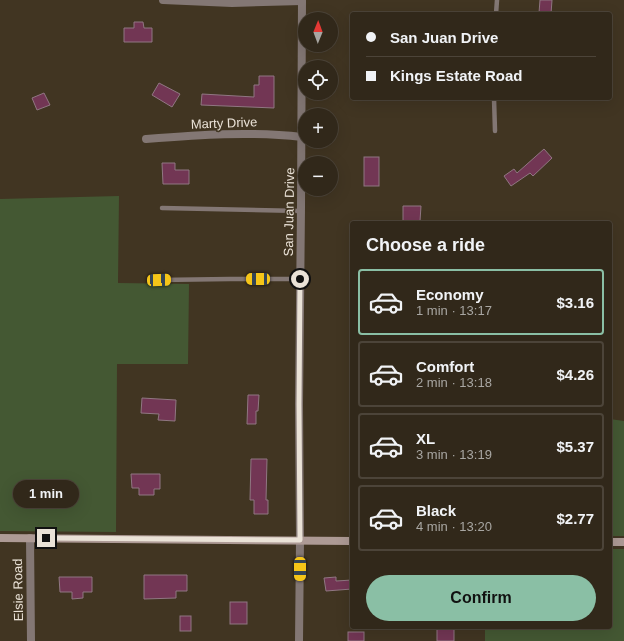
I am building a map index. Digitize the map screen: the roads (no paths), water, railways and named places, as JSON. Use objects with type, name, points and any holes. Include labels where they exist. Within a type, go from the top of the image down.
[{"type":"street","points":[[163,0],[232,3],[302,0]]},
{"type":"street","name":"San Juan Drive","points":[[302,0],[302,108]]},
{"type":"street","name":"Marty Drive","points":[[146,139],[253,134],[280,134],[298,136]]},
{"type":"street","name":"San Juan Drive","points":[[299,641],[299,404],[302,148]]},
{"type":"street","points":[[0,538],[350,541]]},
{"type":"street","name":"Elsie Road","points":[[30,538],[31,641]]},
{"type":"street","points":[[612,542],[624,542]]},
{"type":"lane","points":[[496,0],[496,12]]},
{"type":"lane","points":[[494,100],[495,131]]},
{"type":"lane","points":[[162,208],[301,211]]},
{"type":"lane","points":[[159,280],[300,279]]}]
